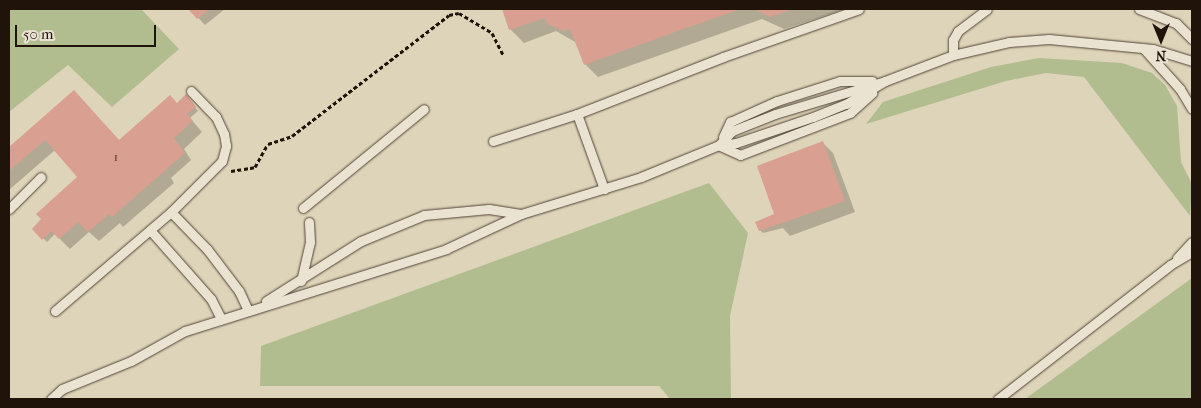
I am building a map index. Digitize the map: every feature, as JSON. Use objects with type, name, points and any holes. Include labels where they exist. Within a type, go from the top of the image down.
[{"type":"lane","points":[[492,141],[577,114],[723,57],[859,9]]},
{"type":"lane","points":[[953,55],[953,40],[958,31],[987,9]]},
{"type":"lane","points":[[1139,9],[1176,23],[1192,39]]},
{"type":"lane","points":[[51,399],[80,381],[131,361],[185,331],[446,249],[521,214],[604,189],[719,145],[736,144],[846,104],[885,82],[953,55],[1009,42],[1049,38],[1144,49],[1153,48],[1192,61]]},
{"type":"lane","points":[[1144,49],[1180,89],[1192,109]]},
{"type":"lane","points":[[719,145],[732,131],[776,114],[841,92],[885,82]]},
{"type":"lane","points":[[719,145],[740,155],[792,137],[850,113],[885,82]]},
{"type":"lane","points":[[55,311],[171,212],[222,161],[226,146],[224,134],[216,118],[191,91]]},
{"type":"lane","points":[[303,208],[424,109]]},
{"type":"lane","points":[[577,114],[604,189]]},
{"type":"lane","points":[[9,209],[41,177]]},
{"type":"lane","points":[[248,310],[301,281],[361,241],[424,215],[489,209],[521,214]]},
{"type":"lane","points":[[171,212],[207,249],[239,291],[248,310]]},
{"type":"lane","points":[[301,281],[310,242],[309,222]]},
{"type":"lane","points":[[150,230],[210,299],[221,319]]},
{"type":"lane","points":[[1170,265],[1192,242]]},
{"type":"lane","points":[[998,399],[1170,265],[1192,252]]},
{"type":"path","points":[[208,176],[256,167],[268,144],[292,136],[449,15],[459,13],[492,33],[503,55]]},
{"type":"green space","points":[[9,9],[141,9],[179,49],[112,107],[68,65],[9,112]]},
{"type":"green space","points":[[1039,58],[1122,63],[1152,73],[1165,85],[1177,106],[1181,162],[1192,184],[1190,216],[1084,77],[1046,73],[1006,81],[866,124],[883,102],[991,67]]},
{"type":"green space","points":[[709,183],[748,233],[730,316],[731,399],[670,399],[659,386],[260,386],[261,346]]},
{"type":"green space","points":[[1192,278],[1192,399],[1025,399]]},
{"type":"building","points":[[188,9],[209,9],[197,19]]},
{"type":"building","points":[[502,9],[740,9],[687,28],[685,22],[686,28],[584,65],[570,29],[564,31],[548,24],[545,18],[509,30]]},
{"type":"building","points":[[754,9],[793,9],[770,17]]},
{"type":"building","points":[[74,90],[119,140],[170,95],[177,103],[186,94],[196,107],[187,114],[193,121],[174,138],[185,153],[112,217],[109,214],[88,232],[78,222],[59,239],[51,231],[42,240],[32,229],[41,219],[36,214],[77,177],[45,140],[9,171],[9,147]]},
{"type":"building","points":[[823,141],[845,201],[759,231],[755,222],[774,214],[757,166]]}]
